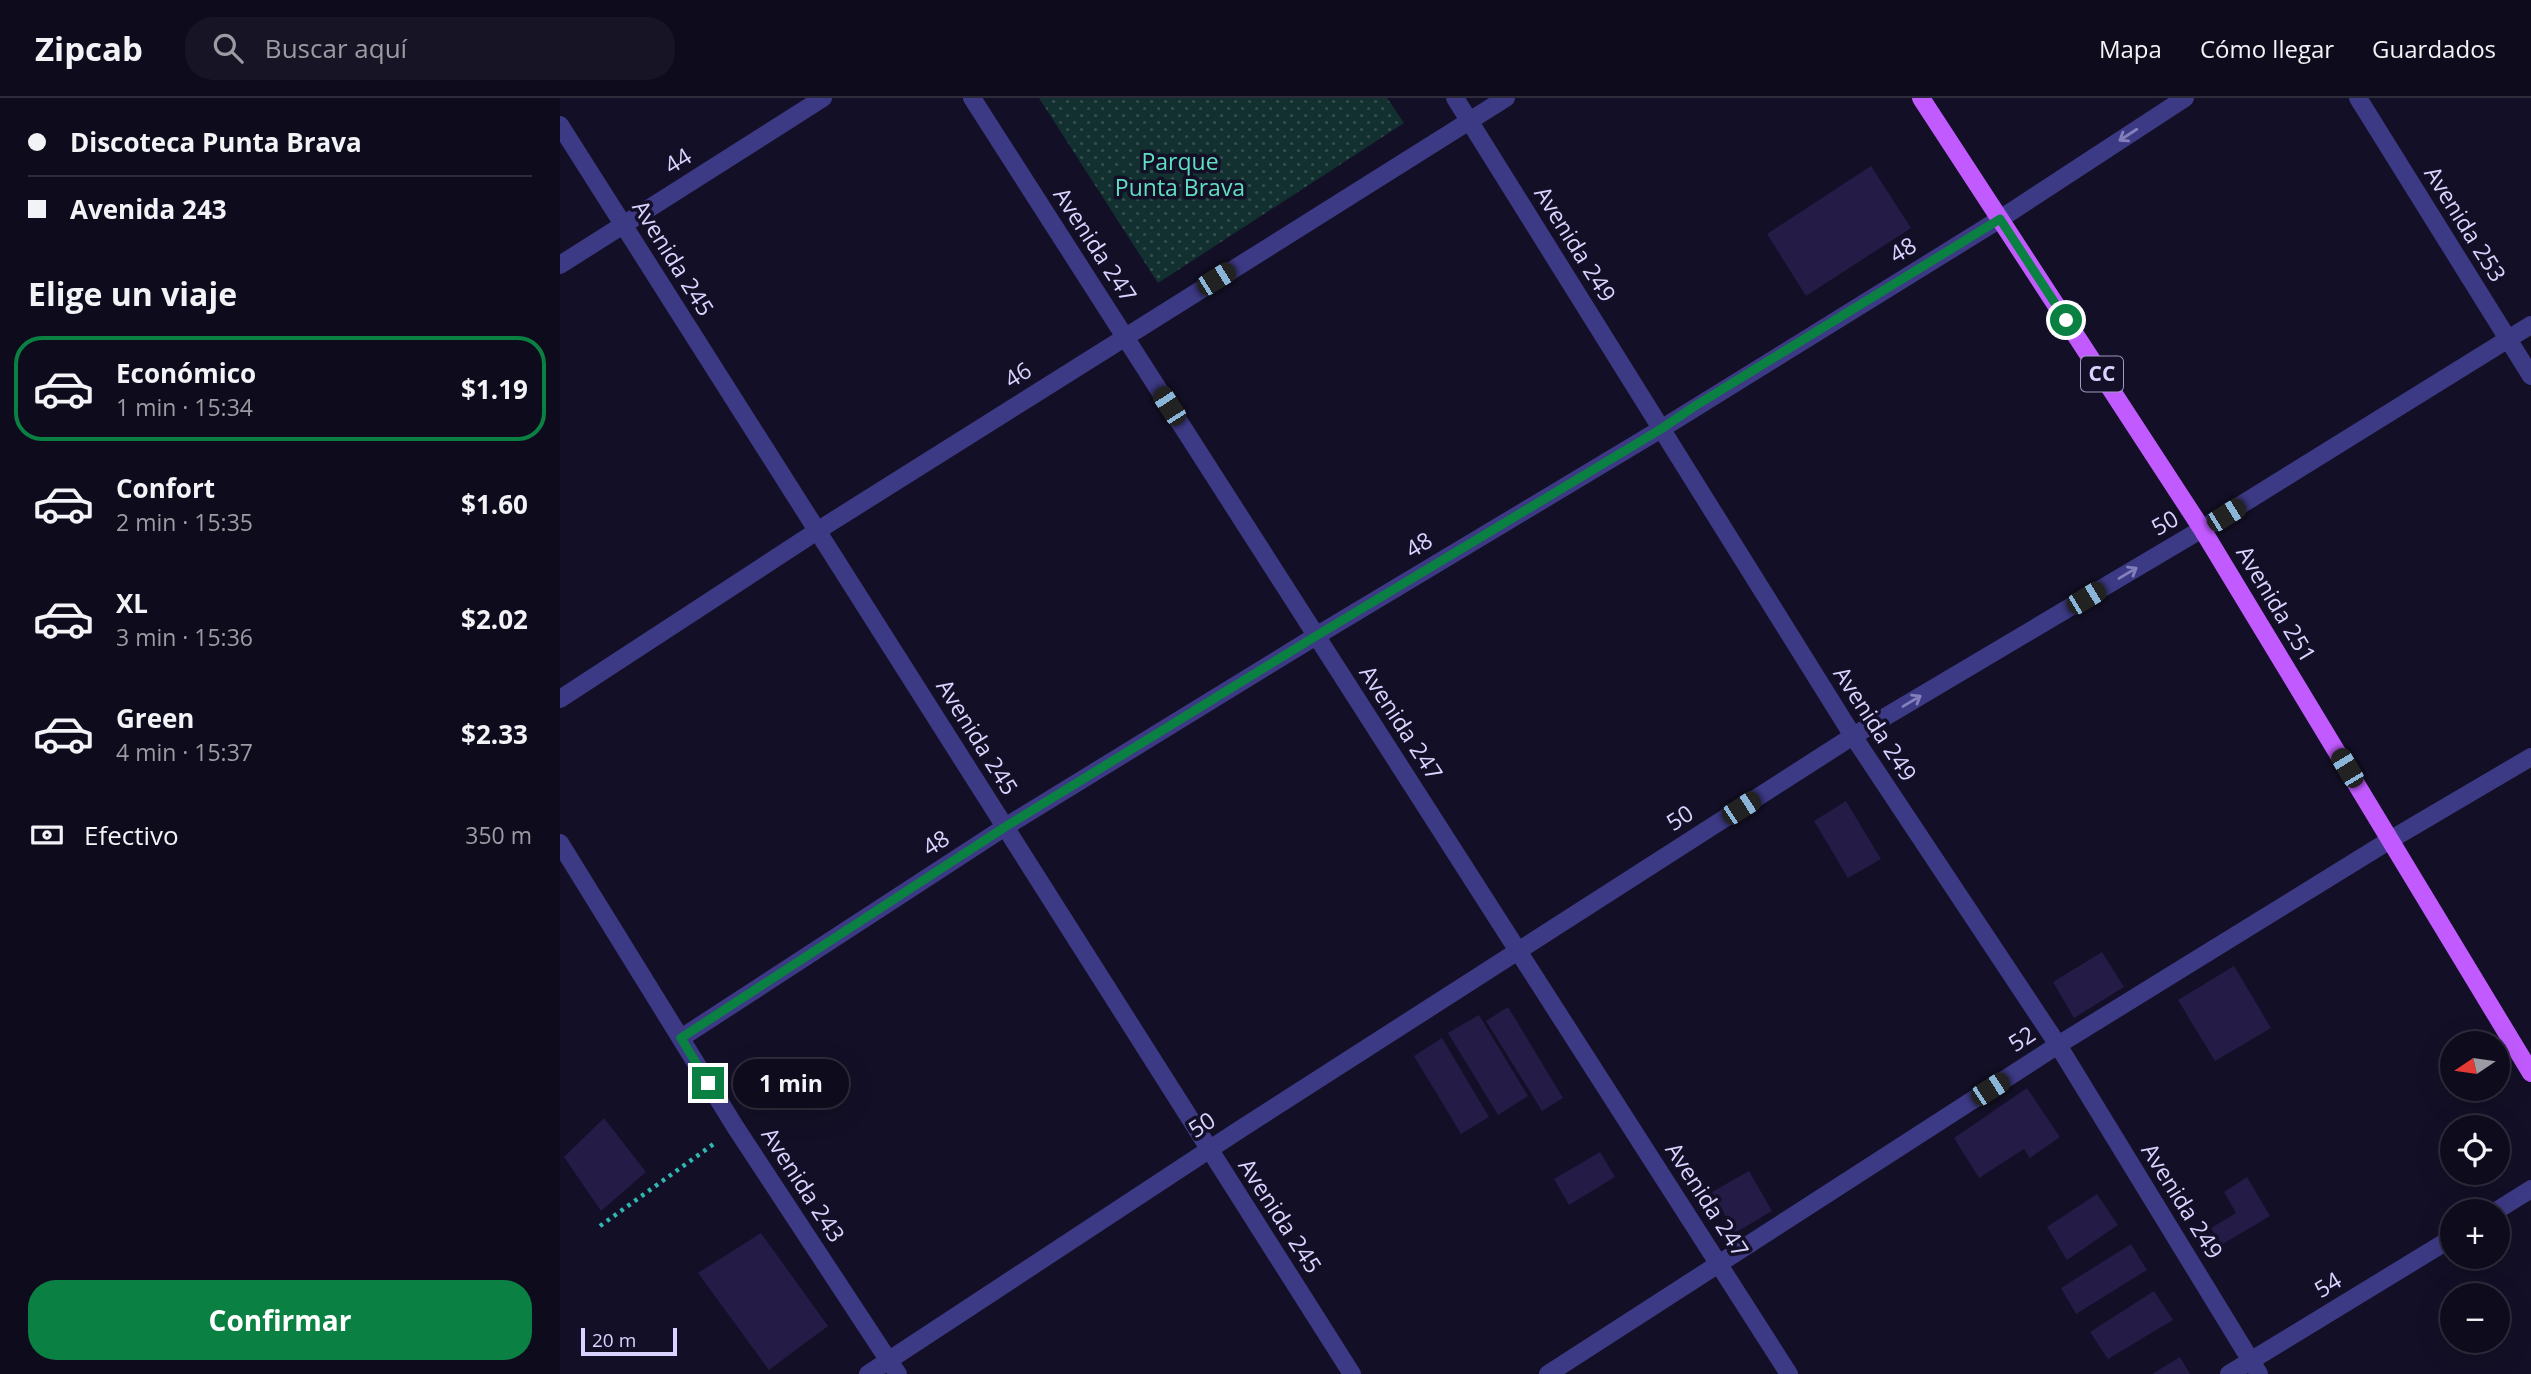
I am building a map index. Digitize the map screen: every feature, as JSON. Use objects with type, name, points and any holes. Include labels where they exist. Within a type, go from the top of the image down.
[{"type":"main road","name":"Avenida 251","points":[[1922,98],[2202,529],[2531,1073]]},
{"type":"street","name":"44","points":[[560,265],[823,98]]},
{"type":"street","name":"Avenida 247","points":[[972,98],[1789,1374]]},
{"type":"street","name":"Avenida 249","points":[[1455,98],[1853,736],[2057,1045],[2255,1367]]},
{"type":"street","name":"46","points":[[560,699],[817,531],[1506,98]]},
{"type":"street","name":"48","points":[[681,1038],[1005,827],[1661,429],[2000,219],[2185,98]]},
{"type":"street","name":"Avenida 253","points":[[2358,98],[2531,376]]},
{"type":"street","name":"Avenida 245","points":[[560,125],[1352,1374]]},
{"type":"street","name":"50","points":[[868,1374],[893,1367],[1209,1150],[1853,736],[2202,529],[2531,325]]},
{"type":"street","name":"52","points":[[1548,1374],[2057,1045],[2390,840],[2531,757]]},
{"type":"street","name":"Avenida 243","points":[[560,843],[736,1128],[893,1367]]},
{"type":"street","points":[[2510,1202],[2531,1189]]},
{"type":"street","name":"54","points":[[2230,1374],[2255,1367],[2440,1246]]},
{"type":"path","points":[[600,1226],[736,1128]]},
{"type":"green space","name":"Parque Punta Brava","points":[[1039,98],[1387,98],[1404,123],[1158,283]]},
{"type":"building","points":[[1871,166],[1911,228],[1806,296],[1767,234]]},
{"type":"building","points":[[1846,801],[1881,859],[1848,878],[1814,821]]},
{"type":"building","points":[[2102,952],[2124,987],[2074,1018],[2053,982]]},
{"type":"building","points":[[2234,966],[2271,1028],[2215,1061],[2178,1000]]},
{"type":"building","points":[[1508,1007],[1563,1098],[1542,1111],[1486,1021]]},
{"type":"building","points":[[1479,1015],[1528,1096],[1498,1115],[1448,1033]]},
{"type":"building","points":[[1442,1038],[1489,1117],[1461,1134],[1414,1056]]},
{"type":"building","points":[[2027,1088],[2060,1137],[2030,1158],[2024,1149],[1979,1178],[1954,1138]]},
{"type":"building","points":[[604,1118],[646,1172],[601,1211],[564,1157]]},
{"type":"building","points":[[1600,1152],[1615,1177],[1569,1205],[1554,1179]]},
{"type":"building","points":[[1749,1171],[1772,1211],[1735,1233],[1712,1192]]},
{"type":"building","points":[[2247,1177],[2270,1216],[2221,1245],[2211,1228],[2236,1213],[2224,1192]]},
{"type":"building","points":[[2097,1194],[2118,1225],[2067,1260],[2047,1227]]},
{"type":"building","points":[[761,1233],[828,1326],[769,1370],[698,1273]]},
{"type":"building","points":[[2131,1244],[2147,1270],[2076,1314],[2061,1288]]},
{"type":"building","points":[[2154,1291],[2173,1320],[2108,1359],[2090,1332]]},
{"type":"building","points":[[2180,1357],[2190,1374],[2152,1374]]},
{"type":"route","points":[[708,1083],[681,1038],[1005,827],[1661,429],[2000,219],[2066,320]]}]
